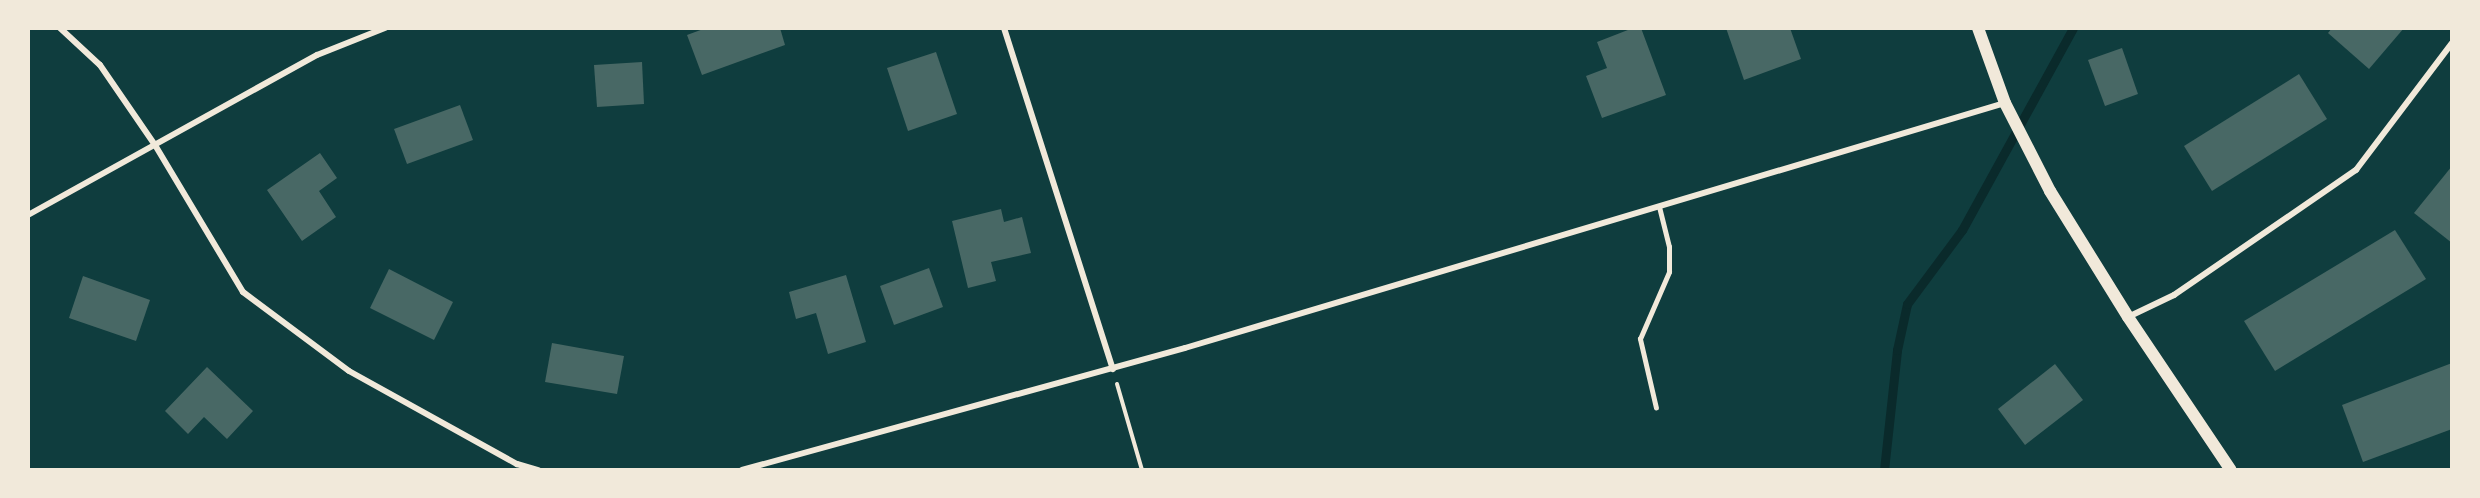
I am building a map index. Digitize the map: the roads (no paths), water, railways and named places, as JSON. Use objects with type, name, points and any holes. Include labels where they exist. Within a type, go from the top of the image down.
[{"type":"main road","points":[[1978,28],[2005,103],[2050,190],[2128,317],[2231,470]]},
{"type":"street","points":[[60,28],[100,65],[155,145],[243,292],[349,371],[517,464],[538,470]]},
{"type":"street","points":[[28,215],[318,55],[385,28]]},
{"type":"street","points":[[1004,28],[1113,369]]},
{"type":"street","points":[[2128,317],[2174,295],[2356,170],[2451,44]]},
{"type":"street","points":[[742,470],[1113,369],[2005,103]]},
{"type":"lane","points":[[1656,408],[1640,339],[1669,272],[1669,247],[1659,207]]},
{"type":"waterway","points":[[1884,470],[1897,350],[1907,304],[1962,230],[2073,28]]}]
